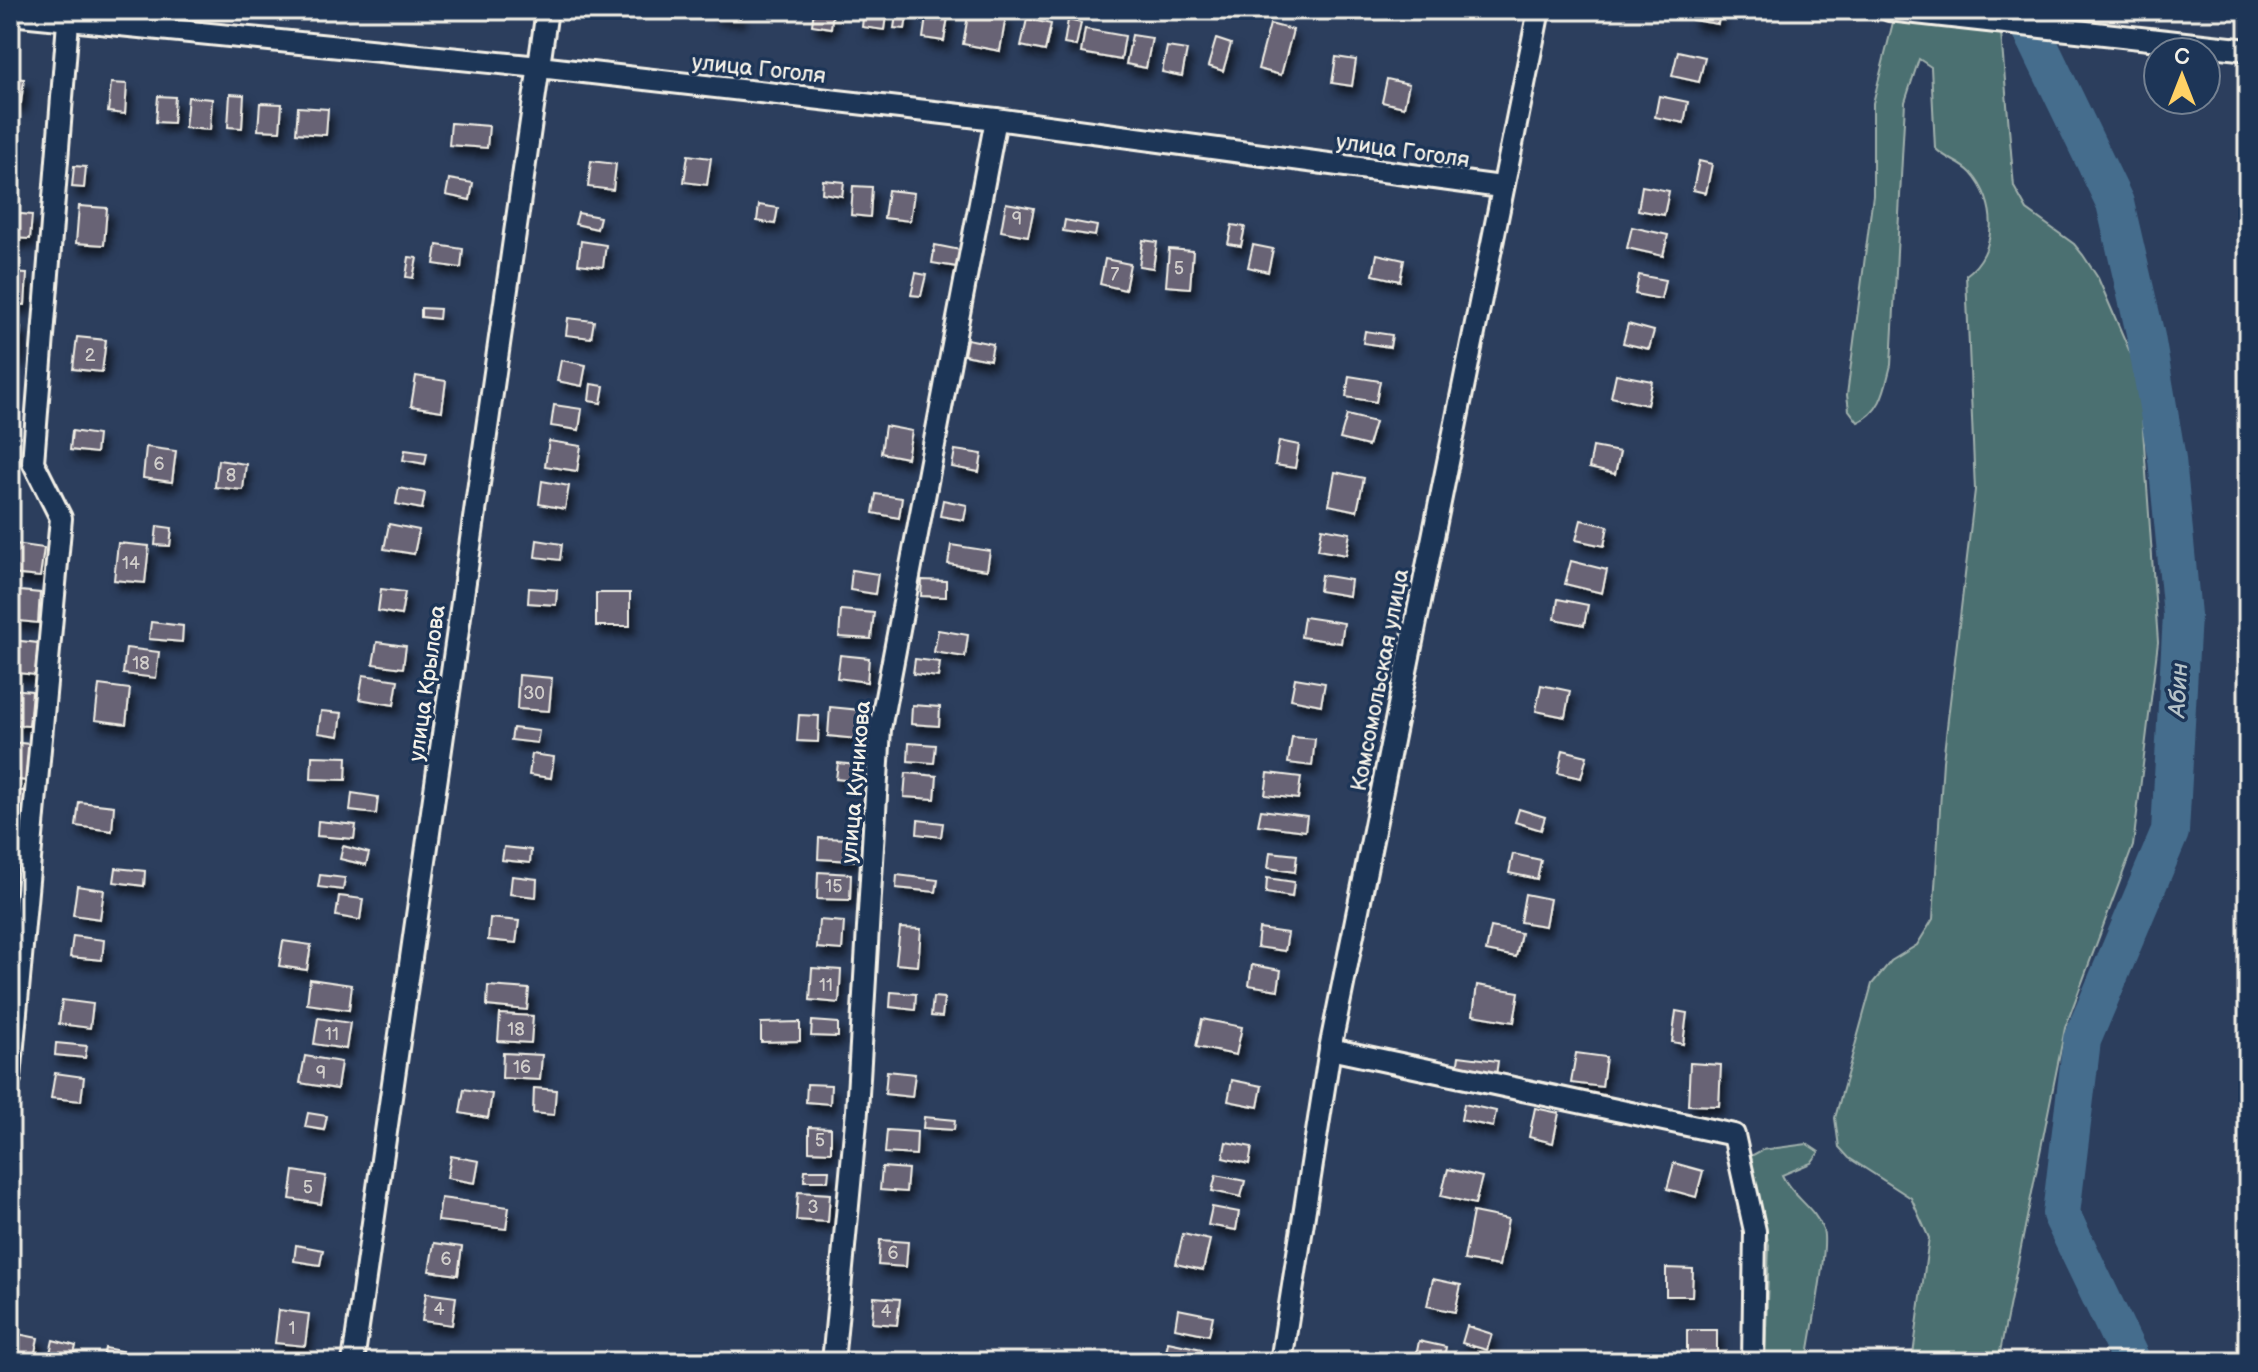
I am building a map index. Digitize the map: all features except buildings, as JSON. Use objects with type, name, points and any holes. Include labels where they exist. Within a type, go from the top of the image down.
[{"type":"street","name":"улица Крылова","points":[[353,1362],[547,10]]},
{"type":"street","name":"Комсомольская улица","points":[[1281,1362],[1330,1049],[1539,10]]},
{"type":"street","points":[[1889,10],[2248,50]]},
{"type":"street","name":"улица Гоголя","points":[[10,14],[539,67],[996,119],[1501,187]]},
{"type":"street","points":[[10,1078],[61,518],[33,462],[68,22]]},
{"type":"street","name":"улица Куникова","points":[[833,1362],[857,1111],[880,729],[996,119]]},
{"type":"street","points":[[1330,1049],[1734,1135],[1755,1231],[1753,1362]]},
{"type":"green space","points":[[1896,10],[1999,10],[2014,187],[2027,210],[2074,244],[2083,255],[2098,278],[2139,373],[2158,642],[2133,846],[2065,1028],[1998,1362],[1912,1362],[1929,1238],[1911,1198],[1849,1158],[1839,1147],[1835,1118],[1872,984],[1891,961],[1917,945],[1933,919],[1943,761],[1975,490],[1966,275],[1984,254],[1991,227],[1990,212],[1980,185],[1967,169],[1935,148],[1931,67],[1919,59],[1905,102],[1891,365],[1877,406],[1858,422],[1849,410],[1847,395],[1873,195],[1873,103]]},
{"type":"green space","points":[[1807,1144],[1819,1152],[1811,1163],[1782,1175],[1823,1230],[1821,1273],[1807,1362],[1765,1362],[1769,1245],[1749,1157],[1762,1150]]},
{"type":"waterway","name":"Абин","points":[[2022,10],[2115,203],[2146,337],[2167,459],[2182,615],[2170,832],[2082,1040],[2061,1214],[2132,1362]]}]
